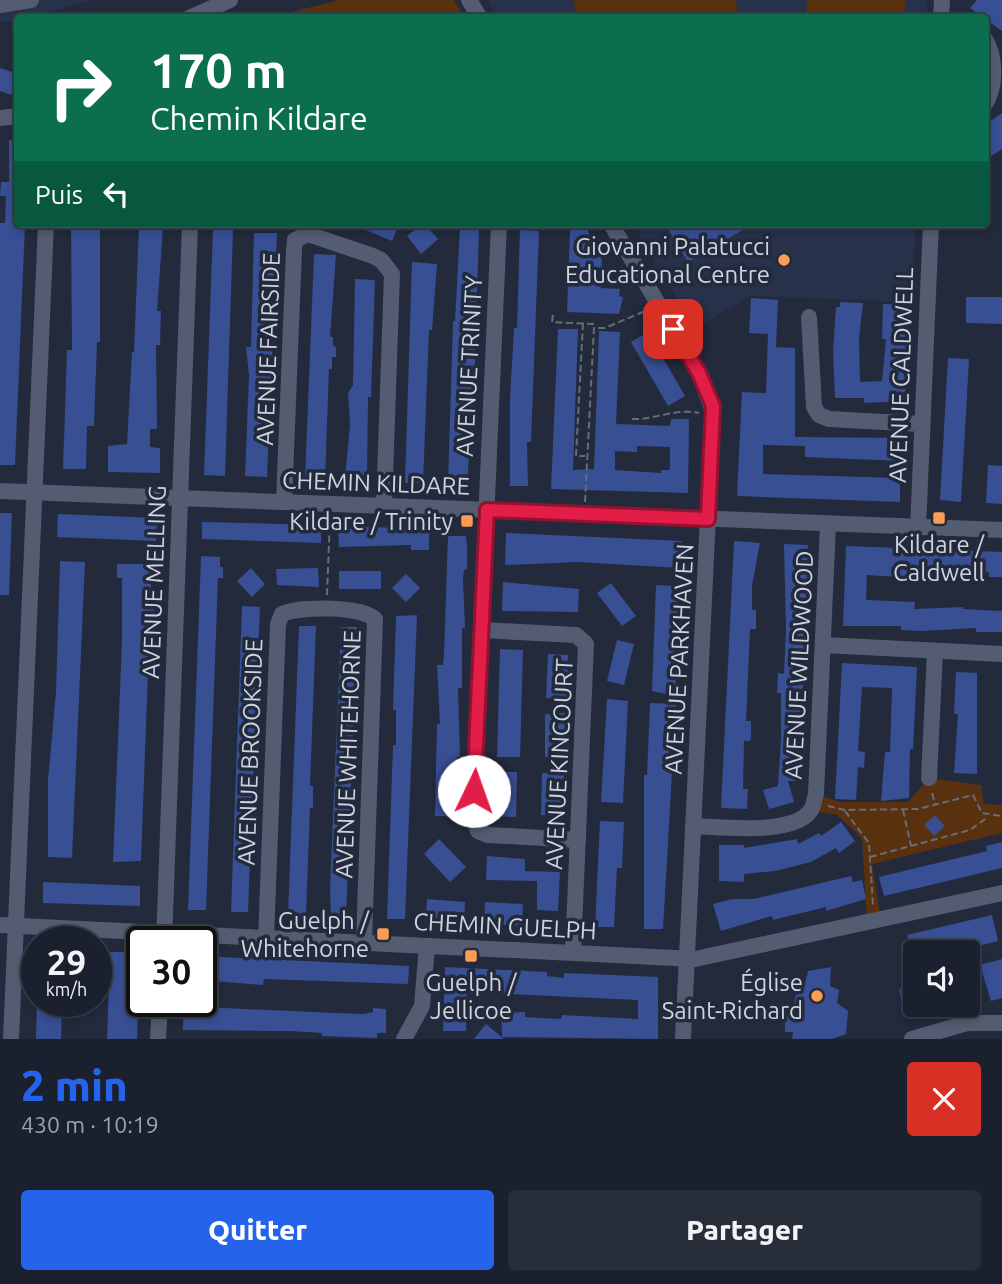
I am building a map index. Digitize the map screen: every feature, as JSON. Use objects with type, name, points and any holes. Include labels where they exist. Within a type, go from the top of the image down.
[{"type":"street","points":[[0,5],[32,0]]},
{"type":"street","points":[[197,14],[230,0]]},
{"type":"street","points":[[989,48],[993,56],[989,98]]},
{"type":"street","points":[[11,1039],[8,926],[35,492],[46,228]]},
{"type":"street","name":"AVENUE MELLING","points":[[165,926],[190,228]]},
{"type":"street","name":"AVENUE TRINITY","points":[[499,228],[473,818],[478,831],[488,835],[578,840]]},
{"type":"street","name":"AVENUE PARKHAVEN","points":[[613,228],[699,373],[710,397],[714,416],[683,1039]]},
{"type":"street","name":"AVENUE CALDWELL","points":[[918,529],[927,228]]},
{"type":"street","name":"AVENUE FAIRSIDE","points":[[284,502],[295,240],[308,233],[373,256],[381,260],[392,274],[384,506]]},
{"type":"street","points":[[809,317],[814,359],[814,407],[819,415],[829,419],[921,424]]},
{"type":"street","name":"CHEMIN KILDARE","points":[[0,491],[918,529],[1002,530]]},
{"type":"street","name":"AVENUE WILDWOOD","points":[[693,826],[781,826],[799,820],[811,810],[823,645],[828,524]]},
{"type":"street","name":"AVENUE BROOKSIDE","points":[[266,939],[278,624],[282,614],[292,609],[326,606]]},
{"type":"street","name":"AVENUE WHITEHORNE","points":[[326,606],[369,613],[375,619],[364,942]]},
{"type":"street","name":"AVENUE KINCOURT","points":[[482,630],[576,635],[586,644],[573,952]]},
{"type":"street","points":[[823,645],[1002,654]]},
{"type":"street","points":[[929,778],[935,652]]},
{"type":"street","name":"CHEMIN GUELPH","points":[[217,938],[715,957],[1002,893]]},
{"type":"street","name":"CHEMIN GUELPH","points":[[8,926],[126,934]]},
{"type":"street","points":[[404,1039],[422,1006],[426,946]]},
{"type":"street","points":[[158,1039],[159,1017]]},
{"type":"street","points":[[912,1039],[967,1023],[1002,1023]]},
{"type":"path","points":[[594,328],[605,328],[648,310]]},
{"type":"path","points":[[554,315],[552,322],[593,324],[594,328],[585,503]]},
{"type":"path","points":[[583,323],[576,456],[587,456]]},
{"type":"path","points":[[632,419],[652,419],[661,414],[687,411],[714,416]]},
{"type":"path","points":[[326,606],[330,516]]},
{"type":"path","points":[[813,804],[845,810],[902,810],[918,809],[973,795],[982,813],[1002,816]]},
{"type":"path","points":[[845,810],[866,835],[874,921]]},
{"type":"path","points":[[902,810],[912,846]]},
{"type":"path","points":[[870,857],[970,830],[989,816]]},
{"type":"shaded area","points":[[0,0],[94,0],[43,14],[14,14],[14,22],[0,21]]},
{"type":"shaded area","points":[[340,0],[454,0],[462,14],[282,14]]},
{"type":"shaded area","points":[[488,0],[927,0],[927,14],[496,14]]},
{"type":"shaded area","points":[[574,0],[736,0],[738,14],[576,14]]},
{"type":"shaded area","points":[[807,0],[905,0],[904,14],[806,14]]},
{"type":"shaded area","name":"Giovanni Palatucci Educational Centre","points":[[635,228],[916,228],[911,302],[749,296],[695,330]]},
{"type":"shaded area","points":[[929,778],[981,785],[984,804],[1002,805],[1002,833],[872,864],[881,920],[867,922],[862,838],[837,815],[811,810],[816,794],[840,802],[908,802]]},
{"type":"building","points":[[977,0],[1002,0],[1002,31],[989,22],[989,14],[978,14],[970,8]]},
{"type":"building","points":[[0,68],[14,73],[11,95],[0,91]]},
{"type":"building","points":[[1002,113],[1002,149],[989,157],[989,122]]},
{"type":"building","points":[[9,140],[14,140],[14,228],[25,228],[15,465],[0,465],[0,223],[5,223],[6,196],[0,196],[1,182],[9,182]]},
{"type":"building","points":[[71,228],[100,228],[100,342],[97,342],[94,426],[87,426],[86,469],[63,469],[67,350],[72,350]]},
{"type":"building","points":[[139,228],[163,228],[157,311],[161,311],[160,345],[156,345],[157,429],[150,429],[150,447],[160,448],[160,473],[108,472],[108,446],[127,444]]},
{"type":"building","points":[[361,228],[397,228],[392,241]]},
{"type":"building","points":[[417,228],[428,228],[438,239],[421,254],[407,236]]},
{"type":"building","points":[[460,228],[479,228],[475,366],[467,485],[448,484],[453,321]]},
{"type":"building","points":[[667,228],[746,228],[688,262]]},
{"type":"building","points":[[213,229],[233,229],[225,476],[204,475]]},
{"type":"building","points":[[570,229],[588,230],[591,244],[596,244],[595,253],[602,253],[601,288],[620,289],[619,296],[623,297],[619,314],[567,312]]},
{"type":"building","points":[[520,230],[539,231],[531,442],[527,442],[528,486],[510,486],[510,398],[514,328],[517,328]]},
{"type":"building","points":[[254,233],[277,233],[267,477],[245,476],[249,375],[246,347],[251,347]]},
{"type":"building","points":[[314,254],[336,255],[330,337],[333,337],[333,346],[336,347],[336,357],[332,357],[332,369],[329,369],[325,480],[305,479]]},
{"type":"building","points":[[412,262],[437,264],[432,330],[429,330],[423,483],[405,483]]},
{"type":"building","points":[[355,279],[375,280],[371,397],[368,397],[367,479],[345,478],[350,425],[348,393],[353,385]]},
{"type":"building","points":[[966,297],[1002,297],[1002,324],[966,323]]},
{"type":"building","points":[[751,298],[778,300],[776,347],[795,348],[795,437],[903,438],[903,461],[805,457],[805,446],[763,445],[763,474],[900,478],[900,502],[737,496],[742,392],[766,393],[768,334],[749,333]]},
{"type":"building","points":[[840,302],[863,303],[859,338],[860,382],[882,381],[886,339],[882,339],[883,304],[908,305],[905,401],[864,403],[864,398],[835,398],[833,350],[836,307],[840,307]]},
{"type":"building","points":[[558,329],[578,329],[573,470],[594,469],[599,331],[620,332],[616,424],[670,426],[671,419],[689,419],[688,493],[551,489]],"holes":[[[637,446],[670,447],[670,470],[661,470],[661,473],[615,470],[615,451],[637,452]]]},
{"type":"building","points":[[648,332],[685,396],[668,406],[631,342]]},
{"type":"building","points":[[948,358],[969,359],[961,502],[940,500]]},
{"type":"building","points":[[988,465],[1002,466],[1002,504],[986,503]]},
{"type":"building","points":[[0,513],[12,513],[9,595],[0,595]]},
{"type":"building","points":[[58,514],[157,518],[156,541],[57,537]]},
{"type":"building","points":[[202,522],[321,525],[321,543],[202,539]]},
{"type":"building","points":[[338,526],[429,529],[429,550],[411,550],[411,545],[339,547]]},
{"type":"building","points":[[506,533],[682,541],[681,568],[577,562],[505,565]]},
{"type":"building","points":[[448,536],[466,536],[467,546],[467,570],[464,569],[463,580],[465,628],[462,628],[462,688],[458,688],[460,757],[457,757],[456,816],[435,816],[437,724],[440,724],[437,665],[443,665],[444,654]]},
{"type":"building","points":[[734,541],[760,543],[752,585],[752,610],[756,610],[756,629],[750,629],[746,721],[751,721],[751,737],[750,741],[744,741],[743,789],[748,789],[747,809],[721,808]]},
{"type":"building","points":[[784,544],[808,545],[801,737],[798,781],[788,781],[794,802],[769,809],[763,790],[778,786],[781,741],[781,693],[777,693],[778,673],[784,674]]},
{"type":"building","points":[[846,546],[1002,552],[1002,577],[989,577],[989,572],[914,569],[914,578],[867,575],[866,600],[915,602],[914,609],[963,607],[1002,611],[1002,632],[976,632],[976,628],[921,631],[901,630],[901,626],[843,626]]},
{"type":"building","points":[[201,556],[220,557],[223,578],[218,578],[206,910],[188,910]]},
{"type":"building","points":[[60,561],[85,562],[72,858],[48,857],[48,780],[56,692]]},
{"type":"building","points":[[117,564],[151,564],[151,608],[154,608],[154,617],[150,617],[141,861],[113,862],[122,641],[122,578],[117,578]]},
{"type":"building","points":[[251,568],[265,584],[252,597],[237,581]]},
{"type":"building","points":[[318,568],[319,587],[277,585],[276,569]]},
{"type":"building","points":[[339,571],[381,571],[381,589],[339,589]]},
{"type":"building","points":[[406,574],[420,588],[406,602],[392,588]]},
{"type":"building","points":[[503,582],[579,589],[578,612],[502,611]]},
{"type":"building","points":[[611,583],[636,616],[622,626],[597,593]]},
{"type":"building","points":[[656,585],[675,586],[675,596],[679,596],[675,696],[652,691]]},
{"type":"building","points":[[242,606],[260,607],[248,912],[231,912]]},
{"type":"building","points":[[417,615],[405,919],[387,919],[393,745],[396,745],[396,710],[393,710],[396,616]]},
{"type":"building","points":[[299,626],[316,626],[310,786],[313,786],[313,808],[310,808],[306,914],[288,914]]},
{"type":"building","points":[[341,627],[357,627],[346,916],[331,916],[330,889]]},
{"type":"building","points":[[617,640],[634,644],[624,685],[607,681]]},
{"type":"building","points":[[500,649],[523,650],[520,757],[497,757]]},
{"type":"building","points":[[548,654],[568,655],[567,699],[546,698]]},
{"type":"building","points":[[842,663],[917,667],[909,798],[881,801],[885,752],[890,752],[892,688],[862,687],[858,751],[865,752],[864,768],[858,767],[856,800],[835,799]]},
{"type":"building","points":[[956,672],[977,673],[977,774],[954,773],[958,714],[954,714]]},
{"type":"building","points":[[607,699],[628,701],[623,803],[601,802]]},
{"type":"building","points":[[650,703],[676,704],[663,929],[644,929],[644,775],[647,775]]},
{"type":"building","points":[[565,713],[565,757],[545,757],[545,714]]},
{"type":"building","points":[[497,772],[517,772],[516,817],[494,816],[494,775]]},
{"type":"building","points":[[542,773],[564,774],[563,816],[541,815]]},
{"type":"building","points":[[935,815],[945,826],[934,836],[924,825]]},
{"type":"building","points":[[600,821],[624,822],[622,868],[617,868],[614,927],[595,927]]},
{"type":"building","points":[[841,822],[855,841],[839,853],[836,848],[811,862],[775,871],[744,874],[744,882],[719,881],[719,845],[744,845],[744,848],[797,839],[798,844],[819,833],[821,836]]},
{"type":"building","points":[[439,839],[466,867],[450,882],[424,854]]},
{"type":"building","points":[[1002,842],[1002,868],[884,896],[879,877],[987,851],[986,846]]},
{"type":"building","points":[[487,856],[525,859],[525,871],[560,872],[558,911],[537,910],[537,881],[486,880]]},
{"type":"building","points":[[851,876],[853,882],[862,880],[866,899],[826,911],[826,907],[773,920],[772,916],[721,931],[713,904],[732,899],[753,899]]},
{"type":"building","points":[[43,882],[140,886],[140,906],[43,903]]},
{"type":"building","points":[[427,899],[465,902],[464,924],[426,918]]},
{"type":"building","points":[[485,902],[523,904],[522,926],[484,924]]},
{"type":"building","points":[[992,915],[998,941],[980,946],[980,940],[908,940],[907,935]]},
{"type":"building","points":[[112,952],[126,952],[126,1017],[138,1017],[137,1039],[107,1039],[108,1017],[112,1017]]},
{"type":"building","points":[[217,957],[409,966],[408,984],[264,979],[263,985],[217,981]]},
{"type":"building","points":[[1002,959],[1002,998],[991,1001],[980,965]]},
{"type":"building","points":[[445,967],[547,972],[547,976],[564,978],[564,973],[658,977],[658,1039],[502,1037],[501,1013],[525,1012],[525,1017],[561,1019],[562,1015],[638,1019],[638,1000],[467,992],[466,1031],[443,1031]]},
{"type":"building","name":"Église Saint-Richard","points":[[831,967],[830,986],[839,990],[837,1003],[848,1011],[846,1034],[832,1039],[792,1039],[793,1032],[785,1032],[785,1009],[794,1005],[797,987],[805,984],[808,971]]},
{"type":"building","points":[[903,988],[903,1007],[899,989]]},
{"type":"building","points":[[217,1008],[364,1014],[373,1012],[373,1008],[386,1009],[386,1033],[377,1033],[377,1038],[322,1036],[322,1033],[291,1031],[183,1030],[183,1017],[217,1017]]},
{"type":"building","points":[[37,1017],[62,1017],[61,1039],[36,1039]]},
{"type":"building","points":[[486,1024],[504,1039],[474,1039]]},
{"type":"place","name":"Giovanni Palatucci Educational Centre","points":[[784,260]]},
{"type":"place","name":"Kildare / Caldwell","points":[[939,518]]},
{"type":"place","name":"Kildare / Trinity","points":[[467,521]]},
{"type":"place","name":"Guelph / Whitehorne","points":[[383,934]]},
{"type":"place","name":"Guelph / Jellicoe","points":[[471,956]]},
{"type":"place","name":"Église Saint-Richard","points":[[817,996]]},
{"type":"route","points":[[474,791],[487,510],[708,519],[713,406],[699,373],[673,329]]}]
